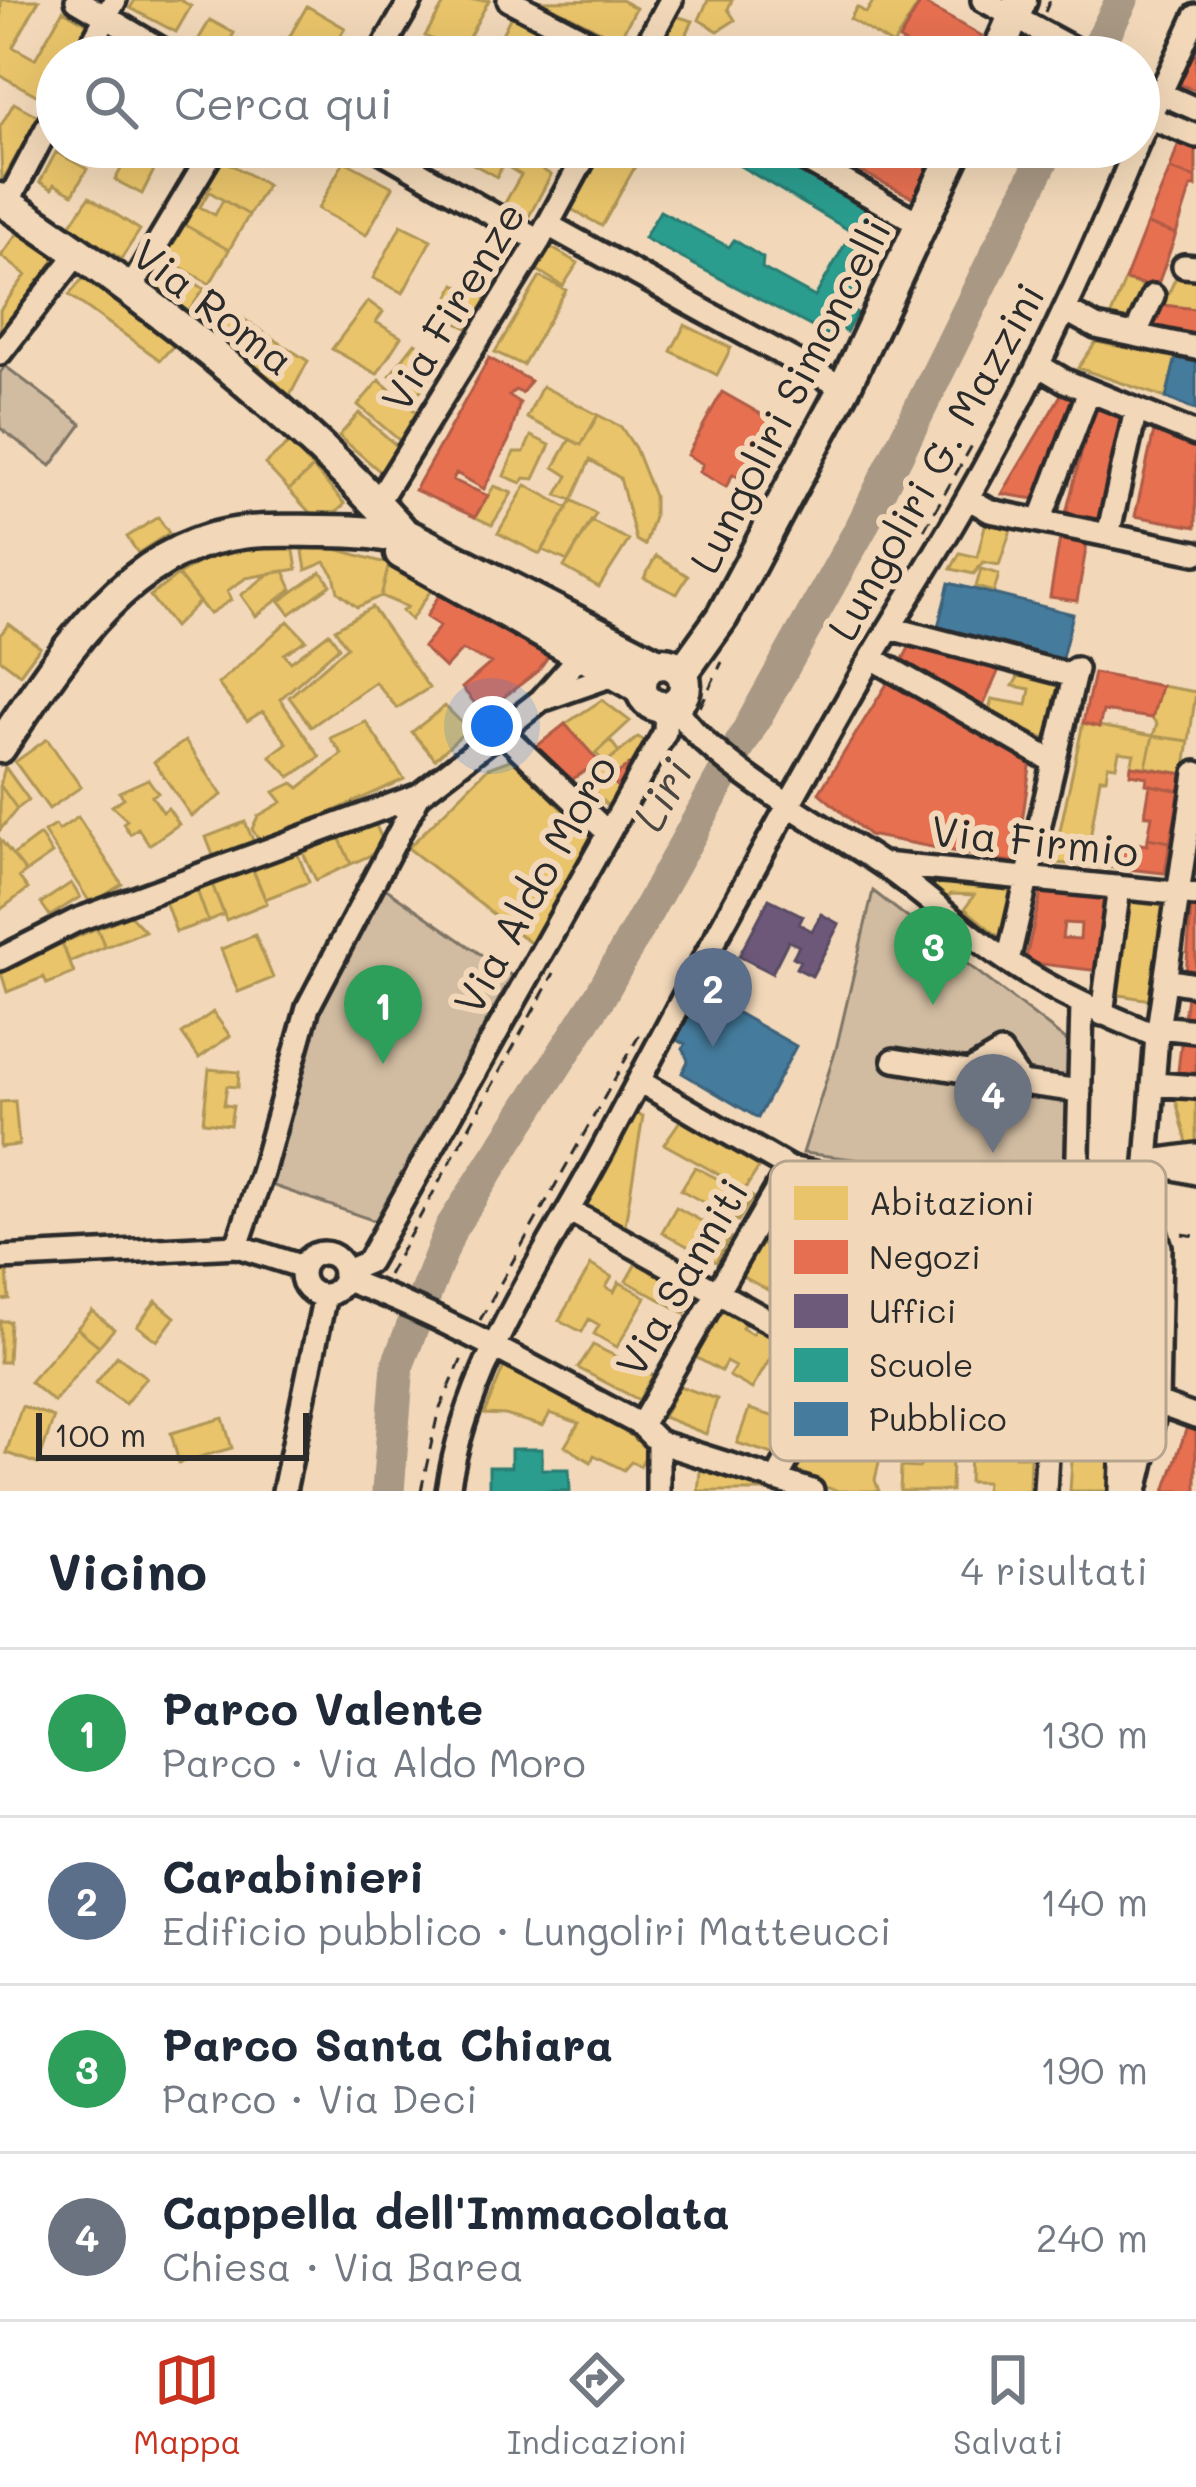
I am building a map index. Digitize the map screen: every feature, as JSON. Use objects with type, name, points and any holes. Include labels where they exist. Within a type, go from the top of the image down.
[{"type":"main road","points":[[1005,36],[1017,8]]},
{"type":"main road","name":"Lungoliri Simoncelli","points":[[660,675],[722,617],[844,388],[948,168]]},
{"type":"main road","name":"Via Roma","points":[[3,201],[246,380],[384,528]]},
{"type":"main road","points":[[384,528],[613,675],[660,675]]},
{"type":"main road","points":[[0,747],[75,639],[156,565],[228,535],[384,528],[620,643],[685,691],[670,706]]},
{"type":"main road","points":[[580,656],[598,645],[620,643]]},
{"type":"street","points":[[77,0],[111,8],[147,36]]},
{"type":"street","points":[[390,36],[411,0]]},
{"type":"street","points":[[509,0],[578,36]]},
{"type":"street","points":[[651,36],[671,0]]},
{"type":"street","points":[[983,0],[1017,8],[1048,36]]},
{"type":"street","points":[[96,36],[111,8]]},
{"type":"street","name":"Lungoliri G. Mazzini","points":[[1160,67],[1196,16]]},
{"type":"street","points":[[1160,93],[1196,109]]},
{"type":"street","points":[[1160,122],[1196,136]]},
{"type":"street","points":[[3,201],[36,145]]},
{"type":"street","points":[[129,291],[202,168]]},
{"type":"street","points":[[416,168],[844,388]]},
{"type":"street","name":"Via Firenze","points":[[384,528],[579,168]]},
{"type":"street","points":[[820,168],[923,225]]},
{"type":"street","name":"Lungoliri G. Mazzini","points":[[448,1491],[481,1342],[570,1211],[782,800],[968,498],[1065,310],[1127,168]]},
{"type":"street","points":[[0,353],[79,253]]},
{"type":"street","points":[[1136,335],[1153,296]]},
{"type":"street","points":[[1065,310],[1096,327],[1196,348]]},
{"type":"street","points":[[1038,365],[1196,434]]},
{"type":"street","points":[[1040,521],[1089,391]]},
{"type":"street","points":[[1108,535],[1136,410]]},
{"type":"street","points":[[968,498],[990,511],[1196,553]]},
{"type":"street","points":[[890,628],[1075,673],[1007,962]]},
{"type":"street","points":[[0,959],[77,920],[419,795],[541,700],[580,656]]},
{"type":"street","points":[[872,658],[1054,762]]},
{"type":"street","points":[[541,700],[613,675]]},
{"type":"street","points":[[670,706],[693,733],[782,800],[883,864],[1007,962],[1092,1010],[1158,1031],[1196,1031]]},
{"type":"street","name":"Via Aldo Moro","points":[[344,1276],[368,1262],[668,725],[670,706]]},
{"type":"street","points":[[501,731],[608,832]]},
{"type":"street","points":[[1148,1161],[1158,1031],[1188,894],[1196,773]]},
{"type":"street","points":[[237,1246],[308,1006],[419,795]]},
{"type":"street","name":"Via Firmio","points":[[883,864],[1188,894]]},
{"type":"street","points":[[1073,1161],[1092,1010],[1118,887]]},
{"type":"street","points":[[1166,980],[1196,985]]},
{"type":"street","points":[[894,1060],[969,1072],[1001,1053],[1021,1083]]},
{"type":"street","points":[[969,1072],[991,1105],[1021,1083],[1080,1091]]},
{"type":"street","points":[[639,1081],[777,1161]]},
{"type":"street","points":[[1154,1084],[1196,1087]]},
{"type":"street","points":[[1155,1161],[1196,1155]]},
{"type":"street","points":[[1166,1166],[1196,1173]]},
{"type":"street","name":"Via Sanniti","points":[[641,1425],[770,1201]]},
{"type":"street","points":[[570,1211],[770,1321]]},
{"type":"street","points":[[0,1258],[237,1246],[303,1267]]},
{"type":"street","points":[[344,1276],[335,1291],[325,1294],[306,1286],[303,1267],[312,1256],[326,1253],[338,1259],[344,1276],[641,1425],[658,1442],[812,1491]]},
{"type":"street","points":[[284,1491],[325,1294]]},
{"type":"street","points":[[1166,1406],[1196,1417]]},
{"type":"street","points":[[658,1442],[658,1491]]},
{"type":"street","points":[[776,1480],[786,1461]]},
{"type":"street","points":[[1045,1491],[1047,1461]]},
{"type":"street","points":[[1120,1491],[1121,1461]]},
{"type":"street","points":[[1136,1491],[1143,1461]]},
{"type":"path","points":[[1182,1234],[1196,1237]]},
{"type":"path","points":[[421,1491],[438,1413],[481,1342]]},
{"type":"shaded area","points":[[5,366],[82,424],[51,466],[0,428],[0,373]]},
{"type":"shaded area","points":[[385,888],[512,976],[375,1221],[271,1185],[318,1012]]},
{"type":"shaded area","points":[[873,891],[1071,1044],[1065,1161],[870,1161],[803,1153],[836,1049]]},
{"type":"building: Abitazioni","points":[[1,0],[39,0],[13,47],[36,57],[36,95],[0,75]]},
{"type":"building: Abitazioni","points":[[135,0],[180,0],[191,6],[176,32],[130,8]]},
{"type":"building: Abitazioni","points":[[446,0],[489,0],[470,36],[425,36]]},
{"type":"building: Abitazioni","points":[[621,0],[636,8],[621,36],[611,36],[541,1]]},
{"type":"building: Abitazioni","points":[[708,0],[732,0],[728,9],[735,20],[718,31],[699,20]]},
{"type":"building: Abitazioni","points":[[874,0],[921,0],[899,36],[878,36],[850,19],[857,7],[866,13]]},
{"type":"building: Abitazioni","points":[[307,6],[345,28],[340,36],[290,36]]},
{"type":"building: Abitazioni","points":[[63,10],[91,26],[86,36],[48,36]]},
{"type":"building: Abitazioni","points":[[511,16],[546,33],[545,36],[501,36]]},
{"type":"building: Abitazioni","points":[[675,16],[693,21],[686,36],[667,36]]},
{"type":"building: Abitazioni","points":[[210,20],[234,33],[232,36],[201,36]]},
{"type":"building: Abitazioni","points":[[14,103],[36,115],[2,181],[0,127]]},
{"type":"building: Abitazioni","points":[[47,168],[87,169],[73,194],[40,182]]},
{"type":"building: Abitazioni","points":[[122,168],[155,168],[142,194],[115,180]]},
{"type":"building: Abitazioni","points":[[211,168],[237,168],[267,185],[249,215],[208,191],[211,186],[203,182]]},
{"type":"building: Abitazioni","points":[[340,168],[357,168],[393,187],[366,235],[318,209]]},
{"type":"building: Abitazioni","points":[[480,168],[501,168],[497,177]]},
{"type":"building: Abitazioni","points":[[510,168],[540,168],[551,175],[526,222],[502,208],[521,175]]},
{"type":"building: Abitazioni","points":[[591,168],[634,168],[602,226],[569,208]]},
{"type":"building: Abitazioni","points":[[198,187],[208,193],[200,207],[215,215],[223,200],[249,215],[229,250],[178,221]]},
{"type":"building: Abitazioni","points":[[89,197],[140,230],[121,259],[70,226]]},
{"type":"building: Abitazioni","points":[[178,221],[229,250],[210,284],[159,255]]},
{"type":"building: Abitazioni","points":[[401,225],[431,240],[403,293],[373,278]]},
{"type":"building: Abitazioni","points":[[20,230],[62,261],[0,342],[0,310],[26,275],[1,256]]},
{"type":"building: Abitazioni","points":[[543,243],[578,263],[563,286],[529,265]]},
{"type":"building: Abitazioni","points":[[161,260],[204,289],[185,317],[142,288]]},
{"type":"building: Abitazioni","points":[[89,271],[181,338],[160,360],[69,295]]},
{"type":"building: Abitazioni","points":[[1179,271],[1196,274],[1196,309],[1163,305]]},
{"type":"building: Abitazioni","points":[[540,277],[566,290],[523,365],[495,352]]},
{"type":"building: Abitazioni","points":[[1125,280],[1150,288],[1134,325],[1109,320]]},
{"type":"building: Abitazioni","points":[[455,284],[487,299],[472,330],[440,315]]},
{"type":"building: Abitazioni","points":[[218,301],[255,327],[233,351],[198,325]]},
{"type":"building: Abitazioni","points":[[368,301],[383,312],[376,322],[401,337],[377,374],[332,349]]},
{"type":"building: Abitazioni","points":[[685,325],[731,348],[717,375],[671,351]]},
{"type":"building: Abitazioni","points":[[255,327],[308,361],[288,399],[233,351]]},
{"type":"building: Abitazioni","points":[[1096,342],[1176,357],[1166,398],[1078,368]]},
{"type":"building: Abitazioni","points":[[415,343],[441,363],[417,395],[390,375]]},
{"type":"building: Abitazioni","points":[[379,380],[421,416],[400,441],[358,405]]},
{"type":"building: Abitazioni","points":[[542,386],[598,415],[581,445],[527,418]]},
{"type":"building: Abitazioni","points":[[359,413],[404,452],[384,475],[339,436]]},
{"type":"building: Abitazioni","points":[[598,415],[621,427],[654,496],[654,517],[645,545],[636,540],[620,478],[590,460],[572,500],[557,495],[568,476],[554,467],[570,439],[581,445]]},
{"type":"building: Abitazioni","points":[[531,436],[550,445],[534,479],[525,478],[521,483],[504,476],[514,452],[524,452]]},
{"type":"building: Abitazioni","points":[[290,442],[313,468],[289,490],[265,464]]},
{"type":"building: Abitazioni","points":[[313,468],[345,504],[327,520],[315,518],[289,490]]},
{"type":"building: Abitazioni","points":[[526,485],[568,508],[540,554],[498,533]]},
{"type":"building: Abitazioni","points":[[494,486],[512,493],[492,525],[475,517]]},
{"type":"building: Abitazioni","points":[[572,500],[596,514],[568,561],[543,550]]},
{"type":"building: Abitazioni","points":[[988,514],[1014,521],[999,565],[983,562],[974,574],[951,569],[960,553],[977,557]]},
{"type":"building: Abitazioni","points":[[158,517],[169,533],[138,553],[127,537]]},
{"type":"building: Abitazioni","points":[[591,521],[629,540],[599,587],[564,567]]},
{"type":"building: Abitazioni","points":[[292,539],[297,569],[246,578],[227,591],[231,600],[209,614],[178,575],[209,556]]},
{"type":"building: Abitazioni","points":[[301,539],[389,564],[381,596],[357,607],[338,592],[325,562],[306,570]]},
{"type":"building: Abitazioni","points":[[656,556],[688,576],[677,594],[644,578]]},
{"type":"building: Abitazioni","points":[[389,564],[437,581],[411,620],[402,611],[407,607],[381,596]]},
{"type":"building: Abitazioni","points":[[981,569],[999,574],[994,592],[976,587]]},
{"type":"building: Abitazioni","points":[[284,571],[292,589],[256,616],[241,595],[270,573]]},
{"type":"building: Abitazioni","points":[[321,572],[331,585],[290,614],[280,601]]},
{"type":"building: Abitazioni","points":[[178,575],[199,602],[174,627],[150,596]]},
{"type":"building: Abitazioni","points":[[372,607],[429,688],[397,708],[375,682],[311,727],[289,697],[347,647],[335,629]]},
{"type":"building: Abitazioni","points":[[288,621],[306,640],[284,654],[291,662],[329,633],[339,647],[280,699],[320,757],[290,777],[270,756],[287,743],[263,711],[247,721],[218,684]]},
{"type":"building: Abitazioni","points":[[9,624],[40,647],[20,674],[0,659],[0,635]]},
{"type":"building: Abitazioni","points":[[1022,670],[1065,683],[1052,742],[988,713],[992,699],[1027,705],[1030,689],[1013,686]]},
{"type":"building: Abitazioni","points":[[1161,686],[1196,692],[1189,741],[1153,736],[1157,724],[1152,718]]},
{"type":"building: Abitazioni","points":[[602,700],[630,721],[593,755],[565,724]]},
{"type":"building: Abitazioni","points":[[445,706],[468,729],[435,759],[412,732]]},
{"type":"building: Abitazioni","points":[[366,722],[404,779],[261,844],[252,829],[258,816],[282,802],[274,792],[293,783],[299,788],[342,754],[330,738]]},
{"type":"building: Abitazioni","points":[[1083,723],[1153,736],[1146,767],[1131,766],[1134,754],[1119,752],[1116,766],[1108,765],[1106,778],[1100,778],[1089,845],[1111,849],[1108,867],[1053,863]]},
{"type":"building: Abitazioni","points":[[1153,736],[1189,741],[1184,774],[1146,767]]},
{"type":"building: Abitazioni","points":[[638,737],[651,745],[641,764],[635,761],[610,779],[624,794],[614,813],[584,781]]},
{"type":"building: Abitazioni","points":[[47,739],[81,787],[49,809],[15,762]]},
{"type":"building: Abitazioni","points":[[610,740],[619,752],[604,764],[596,753]]},
{"type":"building: Abitazioni","points":[[185,741],[222,795],[191,816],[154,762]]},
{"type":"building: Abitazioni","points":[[518,757],[601,833],[533,945],[408,848],[488,768]]},
{"type":"building: Abitazioni","points":[[5,767],[29,800],[17,809],[0,785]]},
{"type":"building: Abitazioni","points":[[148,779],[163,812],[168,808],[179,824],[149,845],[138,828],[130,834],[123,823],[127,820],[112,806],[124,798],[119,792]]},
{"type":"building: Abitazioni","points":[[0,785],[17,809],[0,830]]},
{"type":"building: Abitazioni","points":[[78,817],[122,884],[91,904],[44,832],[55,825],[59,830]]},
{"type":"building: Abitazioni","points":[[374,821],[386,848],[351,864],[339,837]]},
{"type":"building: Abitazioni","points":[[245,822],[256,847],[216,863],[206,837]]},
{"type":"building: Abitazioni","points":[[40,835],[52,854],[26,872],[13,855]]},
{"type":"building: Abitazioni","points":[[339,837],[351,864],[316,880],[303,853]]},
{"type":"building: Abitazioni","points":[[0,839],[26,872],[19,877],[28,889],[0,910]]},
{"type":"building: Abitazioni","points":[[296,850],[309,882],[265,899],[252,868]]},
{"type":"building: Abitazioni","points":[[252,867],[267,903],[226,920],[212,884]]},
{"type":"building: Abitazioni","points":[[940,880],[1020,888],[1003,934],[998,936],[965,909],[974,895],[947,898],[933,886]]},
{"type":"building: Abitazioni","points":[[71,883],[80,897],[50,916],[41,903]]},
{"type":"building: Abitazioni","points":[[212,884],[224,914],[208,921],[197,890]]},
{"type":"building: Abitazioni","points":[[197,890],[208,921],[176,932],[165,901]]},
{"type":"building: Abitazioni","points":[[1124,896],[1167,899],[1156,1001],[1114,994]]},
{"type":"building: Abitazioni","points":[[130,915],[145,931],[105,947],[97,928]]},
{"type":"building: Abitazioni","points":[[97,928],[105,947],[69,962],[62,943]]},
{"type":"building: Abitazioni","points":[[255,935],[273,978],[238,992],[221,949]]},
{"type":"building: Abitazioni","points":[[62,943],[74,973],[47,984],[44,977],[7,992],[0,969]]},
{"type":"building: Abitazioni","points":[[213,1012],[230,1036],[199,1058],[182,1034]]},
{"type":"building: Abitazioni","points":[[209,1069],[239,1072],[238,1087],[227,1086],[224,1105],[233,1106],[230,1125],[203,1122]]},
{"type":"building: Abitazioni","points":[[1173,1089],[1196,1089],[1196,1142],[1187,1143]]},
{"type":"building: Abitazioni","points":[[15,1101],[19,1145],[0,1147],[0,1102]]},
{"type":"building: Abitazioni","points":[[634,1113],[643,1116],[623,1237],[576,1208]]},
{"type":"building: Abitazioni","points":[[682,1118],[761,1164],[745,1189],[664,1144]]},
{"type":"building: Abitazioni","points":[[695,1167],[753,1197],[738,1221],[681,1190]]},
{"type":"building: Abitazioni","points":[[676,1207],[730,1237],[716,1262],[662,1232]]},
{"type":"building: Abitazioni","points":[[759,1243],[770,1249],[770,1291],[742,1276]]},
{"type":"building: Abitazioni","points":[[639,1258],[698,1289],[685,1313],[626,1281]]},
{"type":"building: Abitazioni","points":[[591,1265],[612,1277],[606,1287],[614,1292],[619,1282],[646,1297],[617,1347],[594,1334],[599,1325],[589,1319],[582,1332],[559,1320]]},
{"type":"building: Abitazioni","points":[[7,1270],[9,1299],[0,1300],[0,1271]]},
{"type":"building: Abitazioni","points":[[156,1301],[175,1317],[157,1341],[137,1326]]},
{"type":"building: Abitazioni","points":[[725,1304],[750,1318],[742,1328],[752,1334],[759,1323],[770,1329],[770,1359],[752,1389],[729,1376],[735,1367],[726,1362],[721,1371],[695,1357]]},
{"type":"building: Abitazioni","points":[[92,1311],[114,1329],[99,1346],[77,1328]]},
{"type":"building: Abitazioni","points":[[0,1321],[10,1321],[8,1362],[0,1362]]},
{"type":"building: Abitazioni","points":[[77,1328],[99,1346],[54,1402],[30,1382]]},
{"type":"building: Abitazioni","points":[[593,1345],[653,1375],[639,1400],[578,1368]]},
{"type":"building: Abitazioni","points":[[117,1356],[146,1377],[125,1404],[96,1383]]},
{"type":"building: Abitazioni","points":[[505,1364],[652,1444],[640,1466],[631,1462],[624,1470],[594,1455],[591,1462],[565,1446],[579,1423],[550,1413],[543,1426],[484,1414]]},
{"type":"building: Abitazioni","points":[[679,1386],[717,1399],[706,1434],[663,1417]]},
{"type":"building: Abitazioni","points":[[22,1406],[54,1417],[38,1464],[6,1453]]},
{"type":"building: Abitazioni","points":[[749,1409],[770,1415],[770,1453],[737,1443]]},
{"type":"building: Abitazioni","points":[[223,1418],[232,1448],[179,1463],[171,1433]]},
{"type":"building: Abitazioni","points":[[879,1461],[875,1480],[879,1491],[838,1491],[791,1477],[793,1462]]},
{"type":"building: Abitazioni","points":[[924,1461],[952,1461],[951,1491],[900,1491],[901,1467],[919,1468]]},
{"type":"building: Abitazioni","points":[[970,1461],[1030,1461],[1029,1491],[985,1491],[986,1482],[969,1482]]},
{"type":"building: Abitazioni","points":[[1072,1461],[1110,1461],[1107,1491],[1070,1491]]},
{"type":"building: Abitazioni","points":[[701,1462],[793,1491],[698,1491]]},
{"type":"building: Negozi","points":[[921,2],[982,36],[901,36]]},
{"type":"building: Negozi","points":[[1196,24],[1196,90],[1178,84]]},
{"type":"building: Negozi","points":[[1181,136],[1196,142],[1196,178],[1170,169]]},
{"type":"building: Negozi","points":[[854,168],[930,168],[914,198]]},
{"type":"building: Negozi","points":[[1170,169],[1196,178],[1176,234],[1147,224]]},
{"type":"building: Negozi","points":[[1147,224],[1176,234],[1157,287],[1125,280]]},
{"type":"building: Negozi","points":[[1155,306],[1196,309],[1196,337],[1149,326]]},
{"type":"building: Negozi","points":[[489,358],[531,381],[522,393],[515,390],[509,396],[520,403],[509,440],[484,489],[456,473],[453,480],[488,496],[475,517],[415,490]]},
{"type":"building: Negozi","points":[[1065,388],[1081,393],[1049,467],[1053,472],[1042,500],[1002,494]]},
{"type":"building: Negozi","points":[[722,392],[775,422],[743,480],[733,474],[726,487],[699,472],[703,464],[687,455]]},
{"type":"building: Negozi","points":[[1095,400],[1129,414],[1103,526],[1065,517]]},
{"type":"building: Negozi","points":[[1155,427],[1196,442],[1196,527],[1135,516]]},
{"type":"building: Negozi","points":[[1060,538],[1087,543],[1077,601],[1050,597]]},
{"type":"building: Negozi","points":[[445,585],[556,645],[538,671],[483,713],[462,688],[491,663],[462,650],[445,668],[423,647],[440,626],[426,617]]},
{"type":"building: Negozi","points":[[913,640],[1001,665],[981,711],[900,665]]},
{"type":"building: Negozi","points":[[1094,673],[1161,686],[1152,718],[1103,711],[1099,727],[1083,723]]},
{"type":"building: Negozi","points":[[890,679],[1031,760],[1016,863],[869,835],[819,793]]},
{"type":"building: Negozi","points":[[565,724],[599,762],[565,784],[532,750]]},
{"type":"building: Negozi","points":[[635,761],[641,764],[624,794],[610,779]]},
{"type":"building: Negozi","points":[[1131,766],[1184,774],[1181,791],[1146,784],[1147,777],[1130,774]]},
{"type":"building: Negozi","points":[[1150,785],[1181,791],[1170,842],[1148,838],[1152,816],[1145,815]]},
{"type":"building: Negozi","points":[[1148,838],[1170,842],[1165,873],[1108,867],[1111,849],[1126,851],[1128,842],[1147,845]]},
{"type":"building: Negozi","points":[[1043,885],[1109,891],[1100,971],[1025,962]],"holes":[[[1064,923],[1081,924],[1080,939],[1062,938]]]},
{"type":"building: Negozi","points":[[1192,899],[1196,900],[1196,974],[1186,972]]},
{"type":"building: Negozi","points":[[1188,990],[1196,992],[1196,1026],[1183,1024]]},
{"type":"building: Negozi","points":[[1182,1036],[1196,1038],[1196,1083],[1177,1080]]},
{"type":"building: Negozi","points":[[1187,1427],[1196,1430],[1196,1491],[1165,1491]]},
{"type":"building: Uffici","points":[[769,899],[803,916],[799,924],[812,931],[821,914],[839,924],[812,976],[796,968],[800,961],[793,957],[799,946],[788,941],[772,973],[739,956]]},
{"type":"building: Scuole","points":[[744,168],[801,168],[895,220],[879,240],[885,243],[848,307],[857,313],[846,332],[838,327],[829,336],[644,238],[660,211],[729,247],[734,240],[763,258],[762,268],[815,297],[852,232]]},
{"type":"building: Scuole","points":[[511,1449],[542,1449],[542,1469],[569,1469],[570,1491],[489,1491],[489,1467],[511,1467]]},
{"type":"building: Pubblico","points":[[1176,357],[1196,359],[1196,410],[1166,398]]},
{"type":"building: Pubblico","points":[[949,583],[1073,614],[1060,666],[936,635]]},
{"type":"building: Pubblico","points":[[697,990],[796,1046],[758,1118],[682,1073],[688,1061],[686,1044],[672,1038]]},
{"type":"waterway","name":"Liri","points":[[1104,36],[1122,0]]},
{"type":"waterway","name":"Liri","points":[[388,1491],[398,1364],[451,1228],[599,998],[861,528],[1039,168]]},
{"type":"place","name":"Parco Santa Chiara","points":[[933,1005]]},
{"type":"place","name":"Carabinieri","points":[[713,1047]]},
{"type":"place","name":"Parco Valente","points":[[383,1064]]},
{"type":"place","name":"Cappella dell'Immacolata","points":[[993,1153]]}]
